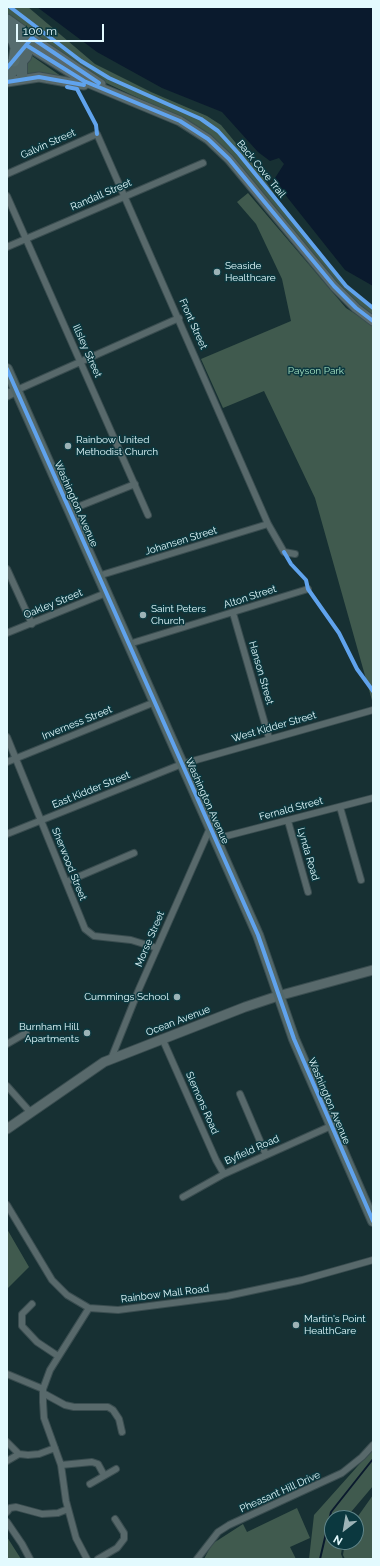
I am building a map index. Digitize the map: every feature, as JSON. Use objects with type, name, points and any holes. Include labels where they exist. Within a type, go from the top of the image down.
[{"type":"highway","points":[[7,20],[30,43]]},
{"type":"highway","points":[[7,32],[30,43]]},
{"type":"highway","points":[[7,32],[14,41],[16,48],[14,64]]},
{"type":"main road","points":[[7,78],[14,64],[30,43]]},
{"type":"main road","points":[[14,64],[22,78]]},
{"type":"main road","name":"Washington Avenue","points":[[7,369],[258,935],[294,1039],[373,1221]]},
{"type":"street","points":[[30,43],[72,75],[99,89]]},
{"type":"street","points":[[30,43],[116,94]]},
{"type":"street","points":[[7,82],[22,78],[51,78],[99,89],[116,94],[180,121],[199,133],[217,147],[229,159],[334,286],[356,308],[373,321]]},
{"type":"street","name":"Galvin Street","points":[[7,174],[97,134]]},
{"type":"street","name":"Front Street","points":[[97,134],[179,318],[268,524],[284,552],[295,554]]},
{"type":"street","name":"Randall Street","points":[[7,247],[203,163]]},
{"type":"street","name":"Illsley Street","points":[[7,196],[148,515]]},
{"type":"street","points":[[7,395],[80,360],[179,318]]},
{"type":"street","points":[[70,510],[135,484]]},
{"type":"street","name":"Johansen Street","points":[[98,576],[268,524]]},
{"type":"street","points":[[7,569],[32,624]]},
{"type":"street","name":"Alton Street","points":[[129,644],[308,589]]},
{"type":"street","name":"Oakley Street","points":[[7,633],[32,624],[106,592]]},
{"type":"street","name":"Hanson Street","points":[[233,613],[269,738]]},
{"type":"street","name":"Inverness Street","points":[[7,762],[155,702]]},
{"type":"street","name":"West Kidder Street","points":[[182,764],[269,738],[373,710]]},
{"type":"street","name":"Sherwood Street","points":[[7,737],[83,924],[89,934],[132,940],[157,948]]},
{"type":"street","name":"East Kidder Street","points":[[7,834],[182,764]]},
{"type":"street","name":"Fernald Street","points":[[215,839],[373,798]]},
{"type":"street","points":[[340,807],[361,880]]},
{"type":"street","name":"Lynda Road","points":[[288,821],[308,892]]},
{"type":"street","name":"Morse Street","points":[[111,1059],[157,948],[210,828]]},
{"type":"street","points":[[66,882],[134,852]]},
{"type":"street","name":"Ocean Avenue","points":[[7,1129],[96,1066],[111,1059],[162,1038],[278,996],[373,970]]},
{"type":"street","points":[[7,1044],[26,1033]]},
{"type":"street","name":"Slemons Road","points":[[162,1038],[216,1160],[224,1174]]},
{"type":"street","points":[[7,1086],[31,1113]]},
{"type":"street","points":[[240,1094],[266,1155]]},
{"type":"street","name":"Byfield Road","points":[[183,1197],[224,1174],[332,1126]]},
{"type":"street","name":"Rainbow Mall Road","points":[[7,1205],[52,1280],[67,1295],[89,1308],[118,1310],[232,1295],[302,1280],[373,1260]]},
{"type":"street","points":[[32,1304],[22,1314],[22,1326],[37,1342],[58,1356]]},
{"type":"street","points":[[86,1559],[76,1538],[68,1509],[61,1465],[44,1418],[43,1391],[47,1376],[58,1356],[89,1308]]},
{"type":"street","points":[[7,1374],[43,1391],[51,1398],[74,1407],[108,1407],[113,1410],[119,1419],[122,1432]]},
{"type":"street","points":[[7,1442],[19,1454]]},
{"type":"street","name":"Pheasant Hill Drive","points":[[197,1559],[221,1530],[342,1473],[362,1457],[373,1445]]},
{"type":"street","points":[[7,1461],[19,1454],[33,1455],[56,1448]]},
{"type":"street","points":[[61,1465],[92,1462],[98,1464],[104,1475]]},
{"type":"street","points":[[90,1484],[116,1469]]},
{"type":"street","points":[[7,1512],[10,1508],[16,1507],[42,1514],[58,1513],[68,1509]]},
{"type":"street","points":[[98,1559],[117,1548],[124,1539],[124,1533],[115,1519]]},
{"type":"street","points":[[7,1522],[30,1559]]},
{"type":"green space","points":[[7,7],[28,7],[95,64],[151,92],[207,116],[221,125],[258,170],[277,198],[344,283],[355,294],[373,306],[373,315],[343,292],[231,154],[212,137],[181,118],[102,81],[7,16]]},
{"type":"green space","points":[[31,56],[68,81],[23,77],[22,68]]},
{"type":"green space","name":"Payson Park","points":[[248,193],[346,308],[373,325],[373,704],[315,498],[264,391],[223,408],[201,359],[291,321],[282,279],[256,224],[237,202]]},
{"type":"green space","points":[[7,1229],[29,1267],[7,1289]]},
{"type":"green space","points":[[373,1449],[373,1486],[353,1510],[324,1510],[324,1550],[342,1550],[341,1554],[343,1559],[309,1559],[314,1515]]},
{"type":"green space","points":[[373,1495],[373,1559],[345,1559],[343,1555],[344,1550],[364,1550],[364,1510],[362,1510]]},
{"type":"green space","points":[[297,1508],[310,1538],[290,1547],[296,1559],[204,1559],[212,1544],[243,1524],[247,1532]]},
{"type":"green space","points":[[7,1537],[21,1559],[7,1559]]},
{"type":"water","points":[[37,7],[373,7],[373,286],[345,270],[287,197],[275,178],[284,164],[279,158],[270,161],[258,152],[222,112],[162,88],[97,52]]},
{"type":"waterway","points":[[320,1559],[331,1512],[373,1459]]},
{"type":"cycle path","name":"Back Cove Trail","points":[[10,7],[81,61],[109,78],[201,119],[218,131],[239,154],[346,286],[373,308]]},
{"type":"cycle path","points":[[7,68],[32,38],[99,83]]},
{"type":"cycle path","points":[[26,45],[84,81],[180,121],[208,139],[229,159],[334,286],[356,308],[373,321]]},
{"type":"cycle path","points":[[7,82],[39,77],[84,85]]},
{"type":"cycle path","points":[[67,87],[77,89],[96,125],[97,134]]},
{"type":"cycle path","points":[[7,369],[258,935],[294,1039],[373,1221]]},
{"type":"cycle path","points":[[284,552],[291,564],[306,580],[308,589],[339,633],[357,669],[373,691]]},
{"type":"place","name":"Seaside Healthcare","points":[[217,272]]},
{"type":"place","name":"Rainbow United Methodist Church","points":[[68,446]]},
{"type":"place","name":"Saint Peters Church","points":[[143,615]]},
{"type":"place","name":"Cummings School","points":[[177,997]]},
{"type":"place","name":"Burnham Hill Apartments","points":[[87,1033]]},
{"type":"place","name":"Martin's Point HealthCare","points":[[296,1325]]}]
